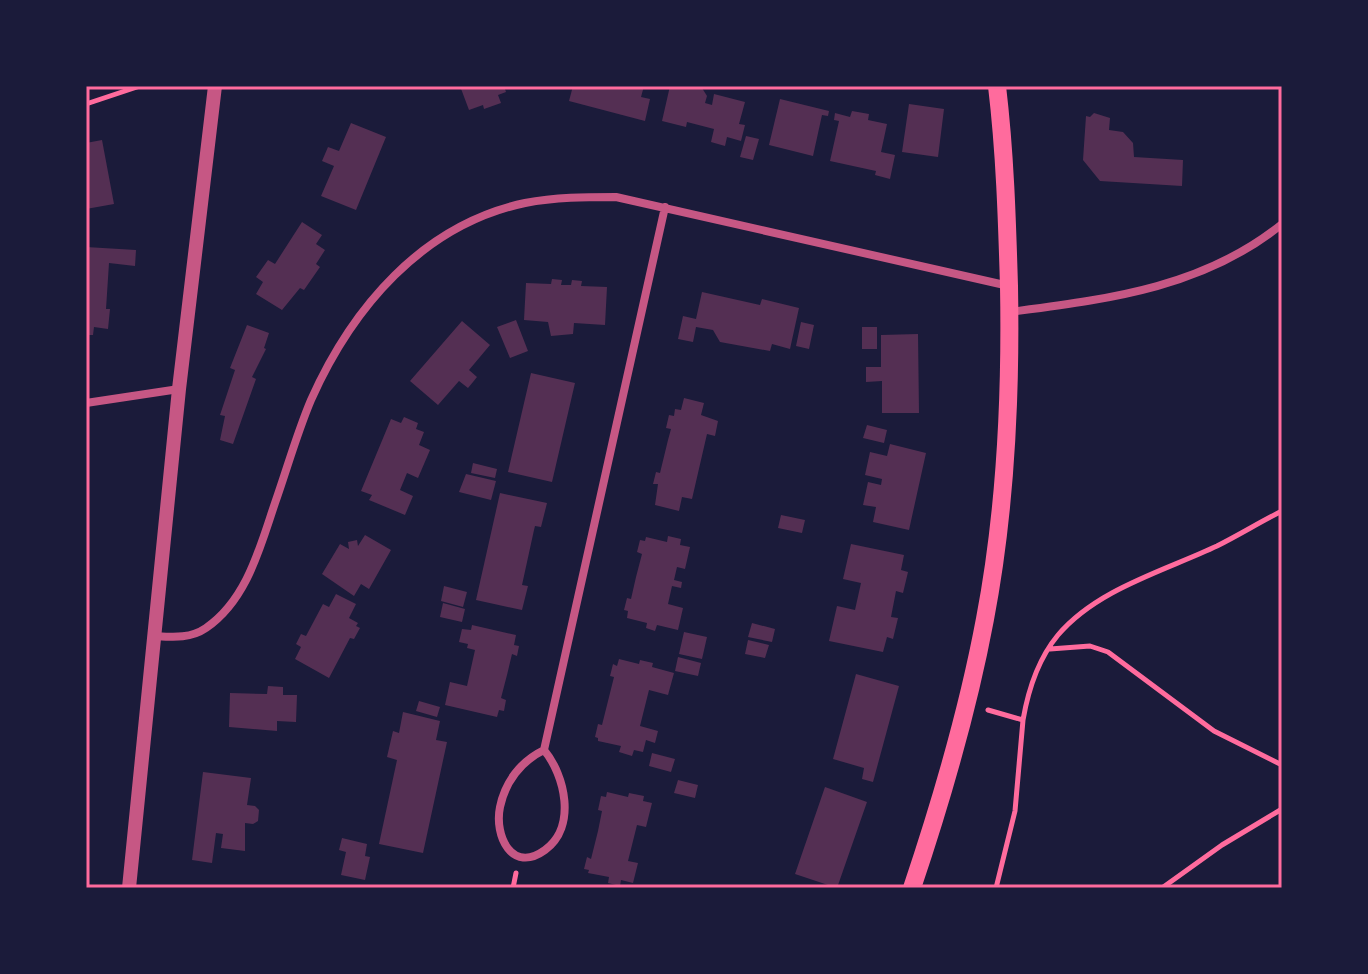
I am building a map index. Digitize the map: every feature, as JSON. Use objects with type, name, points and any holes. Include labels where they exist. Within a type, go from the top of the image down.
[{"type":"main road","points":[[912,888],[948,776],[967,704],[996,551],[1008,417],[1009,312],[1007,173],[997,86]]},
{"type":"street","points":[[129,888],[179,389],[215,86]]},
{"type":"street","points":[[154,636],[183,637],[195,634],[216,620],[236,597],[252,567],[310,402],[327,367],[369,302],[414,256],[483,216],[523,204],[567,197],[616,197],[1009,286]]},
{"type":"street","points":[[544,750],[556,767],[563,785],[563,815],[557,836],[549,846],[538,854],[521,856],[510,851],[500,837],[499,808],[515,773],[544,750],[665,207]]},
{"type":"street","points":[[1009,312],[1160,286],[1197,275],[1234,258],[1282,224]]},
{"type":"street","points":[[86,403],[179,389]]},
{"type":"path","points":[[86,104],[140,86]]},
{"type":"path","points":[[996,888],[1015,811],[1023,720],[1031,689],[1049,649],[1065,628],[1099,601],[1217,546],[1282,511]]},
{"type":"path","points":[[1049,649],[1078,645],[1102,649],[1204,724],[1238,745],[1282,765]]},
{"type":"path","points":[[967,704],[1023,720]]},
{"type":"path","points":[[1162,888],[1222,845],[1282,809]]},
{"type":"building","points":[[460,86],[504,86],[506,92],[498,95],[501,103],[469,110]]},
{"type":"building","points":[[573,86],[644,86],[641,97],[650,99],[645,121],[569,101]]},
{"type":"building","points":[[670,86],[702,88],[707,96],[705,103],[712,105],[714,94],[745,102],[739,124],[745,125],[741,141],[727,137],[725,146],[711,142],[714,129],[687,122],[686,127],[662,121]]},
{"type":"building","points":[[780,99],[829,111],[828,116],[822,115],[813,156],[769,145]]},
{"type":"building","points":[[909,104],[944,109],[938,157],[902,152]]},
{"type":"building","points":[[852,111],[869,114],[868,120],[887,124],[881,152],[895,155],[890,179],[875,175],[876,171],[830,161],[839,121],[834,120],[835,113],[850,117]]},
{"type":"building","points":[[1094,113],[1110,118],[1109,130],[1123,132],[1133,143],[1134,157],[1183,160],[1182,186],[1100,181],[1083,160],[1086,116]]},
{"type":"building","points":[[351,123],[386,137],[356,210],[321,196],[334,166],[322,161],[328,147],[339,151]]},
{"type":"building","points":[[746,136],[759,139],[753,160],[740,157]]},
{"type":"building","points":[[102,140],[114,204],[86,209],[86,143]]},
{"type":"building","points":[[302,222],[322,235],[316,244],[325,250],[316,264],[320,267],[304,290],[300,288],[282,310],[256,294],[263,282],[256,277],[268,260],[275,264]]},
{"type":"building","points":[[86,247],[136,250],[135,266],[109,263],[108,329],[94,327],[93,335],[86,335]]},
{"type":"building","points":[[552,279],[562,280],[561,285],[571,285],[572,280],[582,281],[581,286],[607,287],[605,325],[574,323],[573,334],[551,336],[548,322],[524,320],[526,283],[551,284]]},
{"type":"building","points":[[702,292],[760,305],[762,299],[799,308],[790,349],[772,344],[770,351],[720,342],[713,330],[696,327],[693,342],[678,339],[683,316],[696,319]]},
{"type":"building","points":[[516,320],[528,351],[510,358],[497,327]]},
{"type":"building","points":[[462,321],[490,345],[469,370],[477,377],[468,388],[459,381],[438,405],[410,381]]},
{"type":"building","points":[[801,322],[814,325],[809,349],[796,346]]},
{"type":"building","points":[[247,325],[269,333],[266,349],[252,377],[256,379],[233,444],[220,440],[225,416],[220,415],[235,370],[230,368]]},
{"type":"building","points":[[862,327],[877,327],[877,349],[862,349]]},
{"type":"building","points":[[918,334],[919,413],[882,413],[882,381],[866,382],[866,367],[881,367],[881,335]]},
{"type":"building","points":[[531,373],[575,383],[552,482],[508,472]]},
{"type":"building","points":[[684,398],[704,403],[701,415],[718,421],[715,436],[707,434],[692,499],[682,497],[679,511],[655,505],[658,484],[653,484],[656,472],[660,473],[671,429],[666,428],[669,415],[674,416],[675,409],[681,410]]},
{"type":"building","points":[[404,417],[418,423],[416,429],[424,432],[419,445],[430,450],[418,478],[407,473],[400,490],[413,496],[405,515],[369,500],[372,495],[361,491],[391,419],[401,423]]},
{"type":"building","points":[[867,425],[887,430],[884,443],[863,438]]},
{"type":"building","points":[[890,444],[926,453],[909,530],[873,522],[876,507],[863,505],[868,482],[881,485],[882,479],[865,475],[870,452],[887,456]]},
{"type":"building","points":[[473,463],[497,469],[495,478],[471,473]]},
{"type":"building","points":[[466,474],[496,481],[491,500],[459,492]]},
{"type":"building","points":[[500,493],[547,503],[541,527],[535,526],[534,530],[522,585],[528,586],[522,610],[476,600]]},
{"type":"building","points":[[781,515],[805,520],[802,533],[778,528]]},
{"type":"building","points":[[365,535],[391,550],[369,589],[361,584],[354,596],[322,574],[340,544],[349,549],[348,542],[357,540],[358,546]]},
{"type":"building","points":[[668,536],[681,539],[680,545],[690,547],[685,569],[677,567],[674,580],[682,582],[681,588],[672,586],[668,604],[683,608],[678,630],[657,625],[655,631],[646,628],[647,623],[627,618],[628,611],[624,610],[627,598],[631,599],[642,554],[637,552],[640,540],[645,541],[646,537],[667,542]]},
{"type":"building","points":[[851,544],[904,555],[901,570],[908,572],[903,593],[896,591],[891,617],[898,618],[893,639],[887,637],[883,652],[829,641],[837,606],[855,610],[861,583],[843,579]]},
{"type":"building","points":[[444,586],[467,592],[463,607],[441,601]]},
{"type":"building","points":[[336,594],[356,604],[349,618],[360,628],[354,639],[350,638],[329,678],[295,659],[301,647],[296,644],[301,634],[306,636],[323,604],[329,607]]},
{"type":"building","points":[[443,603],[465,609],[462,622],[440,617]]},
{"type":"building","points":[[752,623],[775,629],[772,642],[748,637]]},
{"type":"building","points":[[472,625],[516,635],[514,645],[519,646],[517,656],[512,654],[501,698],[506,700],[504,711],[499,710],[497,717],[445,705],[450,682],[467,686],[475,650],[459,642],[462,629],[471,630]]},
{"type":"building","points":[[684,632],[707,637],[702,659],[679,654]]},
{"type":"building","points":[[748,640],[769,645],[765,658],[745,654]]},
{"type":"building","points":[[678,657],[701,663],[698,676],[675,671]]},
{"type":"building","points":[[619,659],[639,664],[640,660],[653,663],[652,667],[674,673],[668,695],[649,690],[640,726],[658,731],[655,743],[646,740],[643,752],[634,750],[632,756],[619,752],[621,746],[598,741],[595,737],[598,724],[602,725],[614,677],[610,676],[613,664],[617,666]]},
{"type":"building","points":[[856,674],[899,686],[873,782],[862,779],[864,768],[833,759]]},
{"type":"building","points":[[268,686],[283,687],[283,695],[297,695],[296,722],[277,721],[277,731],[229,727],[230,693],[267,694]]},
{"type":"building","points":[[419,701],[440,707],[437,717],[416,711]]},
{"type":"building","points":[[403,712],[440,721],[436,740],[447,742],[423,853],[379,844],[397,760],[387,757],[393,731],[399,733]]},
{"type":"building","points":[[652,753],[675,759],[671,772],[649,766]]},
{"type":"building","points":[[203,772],[251,778],[247,805],[259,810],[258,821],[245,823],[245,851],[221,848],[223,834],[216,833],[212,863],[192,860]]},
{"type":"building","points":[[678,780],[698,785],[695,798],[674,793]]},
{"type":"building","points":[[825,787],[867,802],[837,888],[795,874]]},
{"type":"building","points":[[607,792],[628,797],[629,793],[644,796],[643,801],[652,803],[646,827],[637,825],[628,861],[638,863],[633,883],[621,880],[620,886],[608,883],[609,877],[588,873],[589,870],[584,869],[587,857],[591,859],[598,831],[601,796],[606,797]]},
{"type":"building","points":[[342,838],[367,844],[365,856],[370,857],[365,880],[341,875],[346,852],[339,850]]}]
